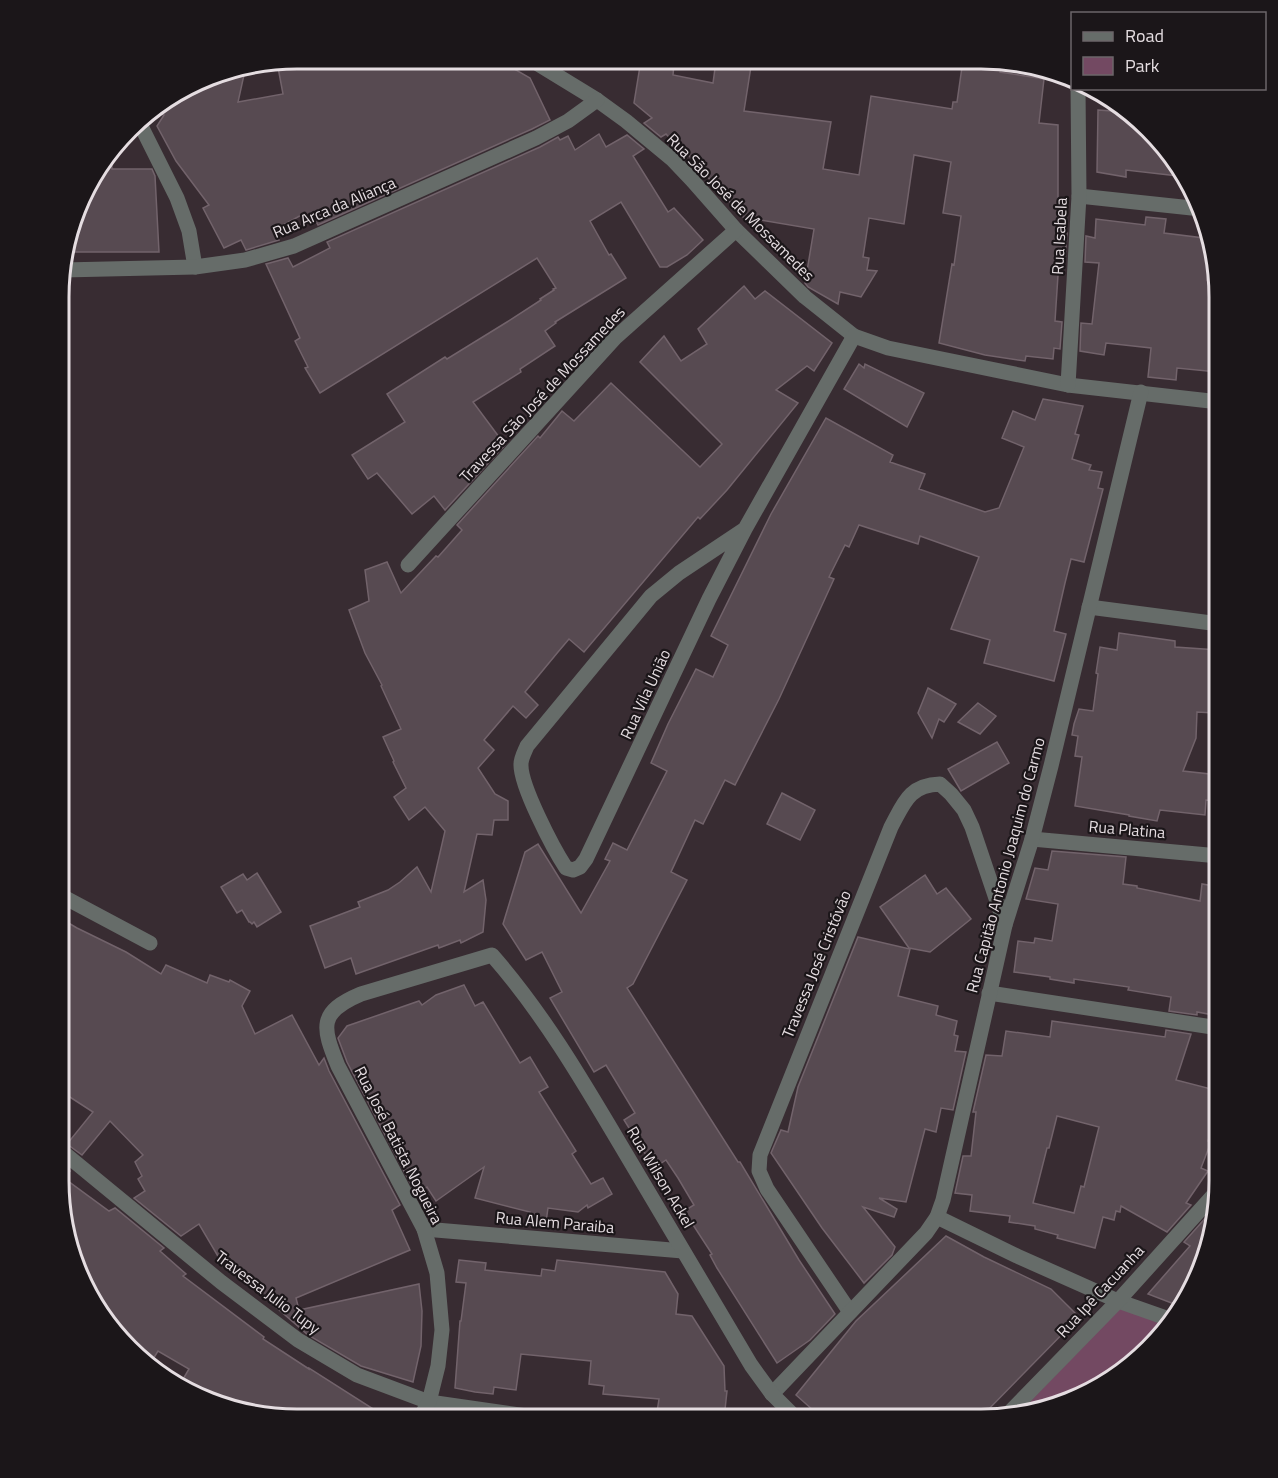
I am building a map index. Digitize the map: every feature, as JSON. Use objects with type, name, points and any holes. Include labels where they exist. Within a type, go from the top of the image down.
[{"type":"street","name":"Rua São José de Mossamedes","points":[[546,69],[597,100],[673,160],[736,230],[805,297],[854,336],[888,348],[1068,385],[1209,401]]},
{"type":"street","name":"Rua Isabela","points":[[1068,385],[1079,196],[1078,91]]},
{"type":"street","name":"Rua Arca da Aliança","points":[[71,270],[195,267],[245,260],[294,246],[536,138],[568,121],[597,100]]},
{"type":"street","points":[[143,130],[177,198],[189,231],[195,267]]},
{"type":"street","points":[[1079,196],[1191,208]]},
{"type":"street","name":"Travessa São José de Mossamedes","points":[[408,565],[615,338],[736,230]]},
{"type":"street","name":"Rua Vila União","points":[[745,529],[679,573],[651,596],[527,746],[520,762],[523,779],[537,813],[566,868],[573,870],[580,867],[586,860],[709,599],[745,529],[854,336]]},
{"type":"street","name":"Rua Capitão Antonio Joaquim do Carmo","points":[[772,1394],[926,1233],[937,1217],[943,1200],[1005,925],[1032,839],[1051,766],[1141,392]]},
{"type":"street","points":[[1089,607],[1209,623]]},
{"type":"street","name":"Travessa José Cristóvão","points":[[850,1312],[766,1189],[759,1171],[760,1155],[891,827],[904,802],[916,790],[928,785],[940,784],[964,810],[972,827],[1005,925]]},
{"type":"street","name":"Rua Platina","points":[[1032,839],[1209,855]]},
{"type":"street","points":[[69,900],[150,943]]},
{"type":"street","name":"Rua Wilson Ackel","points":[[346,1000],[492,955],[517,984],[551,1032],[751,1365],[783,1409]]},
{"type":"street","points":[[989,993],[1209,1026]]},
{"type":"street","name":"Rua José Batista Nogueira","points":[[346,1000],[330,1013],[326,1027],[327,1041],[424,1229],[437,1273],[442,1330],[438,1366],[429,1402],[425,1409]]},
{"type":"street","name":"Travessa Julio Tupy","points":[[69,1157],[221,1282],[298,1340],[357,1374],[429,1402],[478,1409]]},
{"type":"street","name":"Rua Ipê Cacuanha","points":[[1015,1406],[1119,1301],[1208,1201]]},
{"type":"street","points":[[937,1217],[1017,1256],[1119,1301],[1164,1317]]},
{"type":"street","name":"Rua Alem Paraiba","points":[[424,1229],[683,1251]]},
{"type":"green space","points":[[1120,1308],[1162,1320],[1142,1342],[1108,1371],[1068,1392],[1027,1404]]},
{"type":"building","points":[[278,69],[282,69],[514,69],[530,78],[550,120],[318,225],[312,214],[307,216],[305,213],[274,230],[279,240],[246,250],[241,240],[224,248],[203,208],[209,205],[176,161],[157,126],[164,115],[161,114],[210,86],[244,75],[238,102],[283,94]]},
{"type":"building","points":[[640,69],[674,69],[673,75],[713,83],[715,69],[751,69],[744,111],[831,122],[823,169],[859,175],[871,96],[952,109],[953,102],[957,102],[962,69],[996,69],[1000,70],[1000,72],[1044,79],[1039,123],[1058,125],[1058,232],[1067,233],[1065,261],[1059,260],[1055,321],[1062,322],[1060,349],[1054,348],[1053,359],[1026,356],[1025,361],[985,355],[939,343],[961,216],[943,213],[951,162],[914,155],[904,224],[869,218],[863,257],[869,258],[867,270],[877,271],[861,297],[840,292],[838,304],[805,283],[814,229],[743,217],[684,150],[683,153],[666,134],[661,137],[644,123],[652,118],[634,103]]},
{"type":"building","points":[[1098,110],[1113,111],[1120,116],[1162,158],[1174,176],[1126,170],[1126,177],[1097,172]]},
{"type":"building","points":[[599,134],[606,147],[627,135],[644,149],[633,156],[668,212],[674,208],[703,240],[687,255],[667,267],[660,267],[621,202],[590,221],[609,255],[611,254],[626,278],[555,322],[545,331],[555,346],[520,369],[521,372],[473,402],[505,445],[445,510],[434,496],[412,514],[377,473],[368,479],[352,455],[405,422],[387,394],[445,357],[447,359],[507,322],[556,288],[537,258],[320,393],[305,368],[308,367],[295,341],[300,338],[266,264],[288,258],[293,267],[330,248],[327,242],[558,137],[560,140],[568,136],[575,150]]},
{"type":"building","points":[[112,164],[112,169],[152,169],[155,176],[159,252],[73,252],[86,210]]},
{"type":"building","points":[[1146,217],[1166,219],[1164,233],[1201,238],[1209,282],[1209,371],[1177,368],[1176,380],[1148,377],[1151,348],[1106,343],[1104,355],[1080,351],[1081,323],[1092,324],[1099,263],[1085,262],[1086,236],[1095,238],[1096,219],[1145,225]]},
{"type":"building","points":[[744,286],[755,299],[765,291],[832,343],[814,371],[807,366],[776,390],[798,403],[727,490],[700,519],[698,517],[584,652],[569,639],[525,692],[538,705],[526,718],[513,706],[484,740],[494,750],[478,768],[495,794],[508,801],[508,820],[494,820],[492,835],[477,834],[464,892],[483,880],[486,900],[483,932],[461,943],[460,940],[439,948],[438,945],[356,974],[351,958],[325,968],[310,926],[360,907],[358,902],[388,890],[417,867],[431,892],[445,831],[425,807],[409,820],[394,797],[406,788],[383,737],[401,729],[365,653],[349,610],[369,601],[365,570],[387,562],[401,593],[462,530],[457,525],[538,436],[540,438],[562,411],[574,421],[611,383],[700,467],[722,444],[640,362],[664,336],[681,361],[707,344],[698,329]]},
{"type":"building","points":[[859,364],[864,368],[865,364],[924,393],[907,427],[844,389]]},
{"type":"building","points":[[1043,399],[1083,406],[1075,434],[1079,435],[1072,459],[1091,465],[1089,470],[1102,472],[1098,488],[1103,489],[1084,562],[1071,559],[1054,631],[1066,634],[1054,681],[984,663],[990,640],[951,629],[979,557],[920,536],[918,544],[859,525],[849,547],[845,545],[829,577],[834,579],[779,699],[735,785],[725,780],[703,824],[695,820],[671,872],[687,880],[633,984],[627,988],[835,1314],[810,1340],[777,1363],[684,1211],[694,1205],[678,1178],[666,1160],[654,1168],[624,1120],[635,1113],[606,1065],[594,1072],[550,998],[562,992],[542,952],[526,960],[503,924],[525,852],[538,844],[581,913],[610,861],[605,859],[613,843],[627,850],[667,771],[651,763],[668,724],[696,669],[713,677],[728,645],[711,636],[771,514],[826,418],[893,455],[890,462],[925,474],[919,489],[985,512],[999,508],[1024,447],[1002,438],[1013,411],[1035,420]]},
{"type":"building","points":[[1119,633],[1175,641],[1175,647],[1209,649],[1209,713],[1197,712],[1196,738],[1183,771],[1209,774],[1209,800],[1206,800],[1205,815],[1160,810],[1157,821],[1075,806],[1082,757],[1075,756],[1078,736],[1072,735],[1074,724],[1079,709],[1093,711],[1100,647],[1117,650]]},
{"type":"building","points":[[928,688],[956,704],[944,722],[939,719],[932,738],[918,713]]},
{"type":"building","points":[[978,703],[996,716],[980,734],[958,722]]},
{"type":"building","points":[[997,742],[1009,763],[961,791],[948,769]]},
{"type":"building","points":[[782,793],[815,810],[800,840],[767,824]]},
{"type":"building","points":[[1052,851],[1126,857],[1123,884],[1200,901],[1202,884],[1209,885],[1209,1014],[1169,1011],[1171,997],[1128,990],[1129,987],[1074,979],[1074,983],[1014,972],[1018,941],[1034,943],[1035,938],[1052,941],[1058,904],[1026,899],[1035,868],[1048,870]]},
{"type":"building","points":[[257,873],[281,912],[257,927],[254,922],[252,924],[249,922],[242,910],[237,913],[221,887],[243,874],[247,880]]},
{"type":"building","points":[[925,875],[937,894],[946,888],[971,919],[930,952],[909,948],[880,907]]},
{"type":"building","points":[[69,923],[126,952],[161,974],[166,965],[207,983],[210,975],[229,982],[230,980],[250,991],[242,1006],[255,1034],[292,1015],[319,1065],[324,1058],[400,1205],[392,1210],[410,1250],[296,1298],[299,1310],[419,1284],[422,1311],[421,1346],[413,1382],[361,1366],[308,1335],[219,1258],[199,1224],[181,1236],[134,1198],[145,1191],[138,1179],[142,1176],[135,1162],[143,1155],[110,1121],[82,1155],[69,1145],[69,1142],[93,1112],[69,1096]]},
{"type":"building","points":[[858,937],[910,949],[898,996],[938,1006],[936,1015],[957,1021],[954,1035],[958,1036],[955,1051],[966,1052],[953,1110],[941,1108],[936,1132],[925,1129],[906,1202],[879,1198],[897,1209],[894,1217],[863,1207],[895,1247],[892,1255],[864,1283],[822,1228],[771,1153],[781,1130],[788,1132],[798,1087]]},
{"type":"building","points":[[464,985],[475,1006],[483,1002],[520,1063],[530,1057],[548,1087],[539,1092],[576,1151],[572,1154],[591,1184],[603,1178],[612,1194],[588,1208],[587,1205],[578,1212],[548,1208],[546,1222],[528,1220],[530,1212],[475,1198],[484,1167],[436,1201],[427,1187],[416,1194],[347,1062],[338,1038],[347,1026],[419,1001],[422,1005],[436,995]]},
{"type":"building","points":[[1052,1021],[1165,1037],[1166,1030],[1191,1034],[1176,1080],[1209,1088],[1209,1147],[1201,1168],[1208,1171],[1186,1203],[1191,1205],[1167,1232],[1121,1206],[1120,1212],[1116,1211],[1114,1220],[1103,1217],[1095,1248],[1057,1238],[1058,1235],[1035,1229],[1035,1226],[1009,1222],[1010,1216],[970,1211],[972,1195],[955,1193],[963,1156],[971,1156],[976,1112],[973,1112],[986,1055],[1002,1056],[1006,1031],[1050,1037]],"holes":[[[1057,1116],[1099,1127],[1084,1187],[1081,1186],[1074,1213],[1033,1203]]]},
{"type":"building","points":[[69,1182],[109,1211],[115,1208],[164,1248],[160,1251],[186,1274],[183,1276],[264,1337],[263,1339],[373,1409],[282,1409],[238,1401],[210,1392],[184,1378],[189,1369],[158,1351],[154,1358],[136,1342],[107,1308],[93,1282],[81,1254],[73,1225]]},
{"type":"building","points":[[1206,1217],[1192,1268],[1173,1304],[1148,1294],[1190,1246],[1184,1242]]},
{"type":"building","points":[[946,1236],[1051,1289],[1079,1317],[989,1409],[812,1409],[796,1395],[856,1321]]},
{"type":"building","points":[[459,1260],[486,1263],[485,1270],[541,1276],[542,1269],[555,1271],[557,1260],[665,1272],[678,1294],[676,1314],[692,1316],[724,1366],[725,1391],[727,1391],[725,1409],[657,1409],[659,1399],[603,1394],[604,1386],[589,1384],[591,1361],[521,1354],[516,1390],[494,1387],[493,1394],[455,1388],[460,1321],[466,1283],[456,1282]]}]
